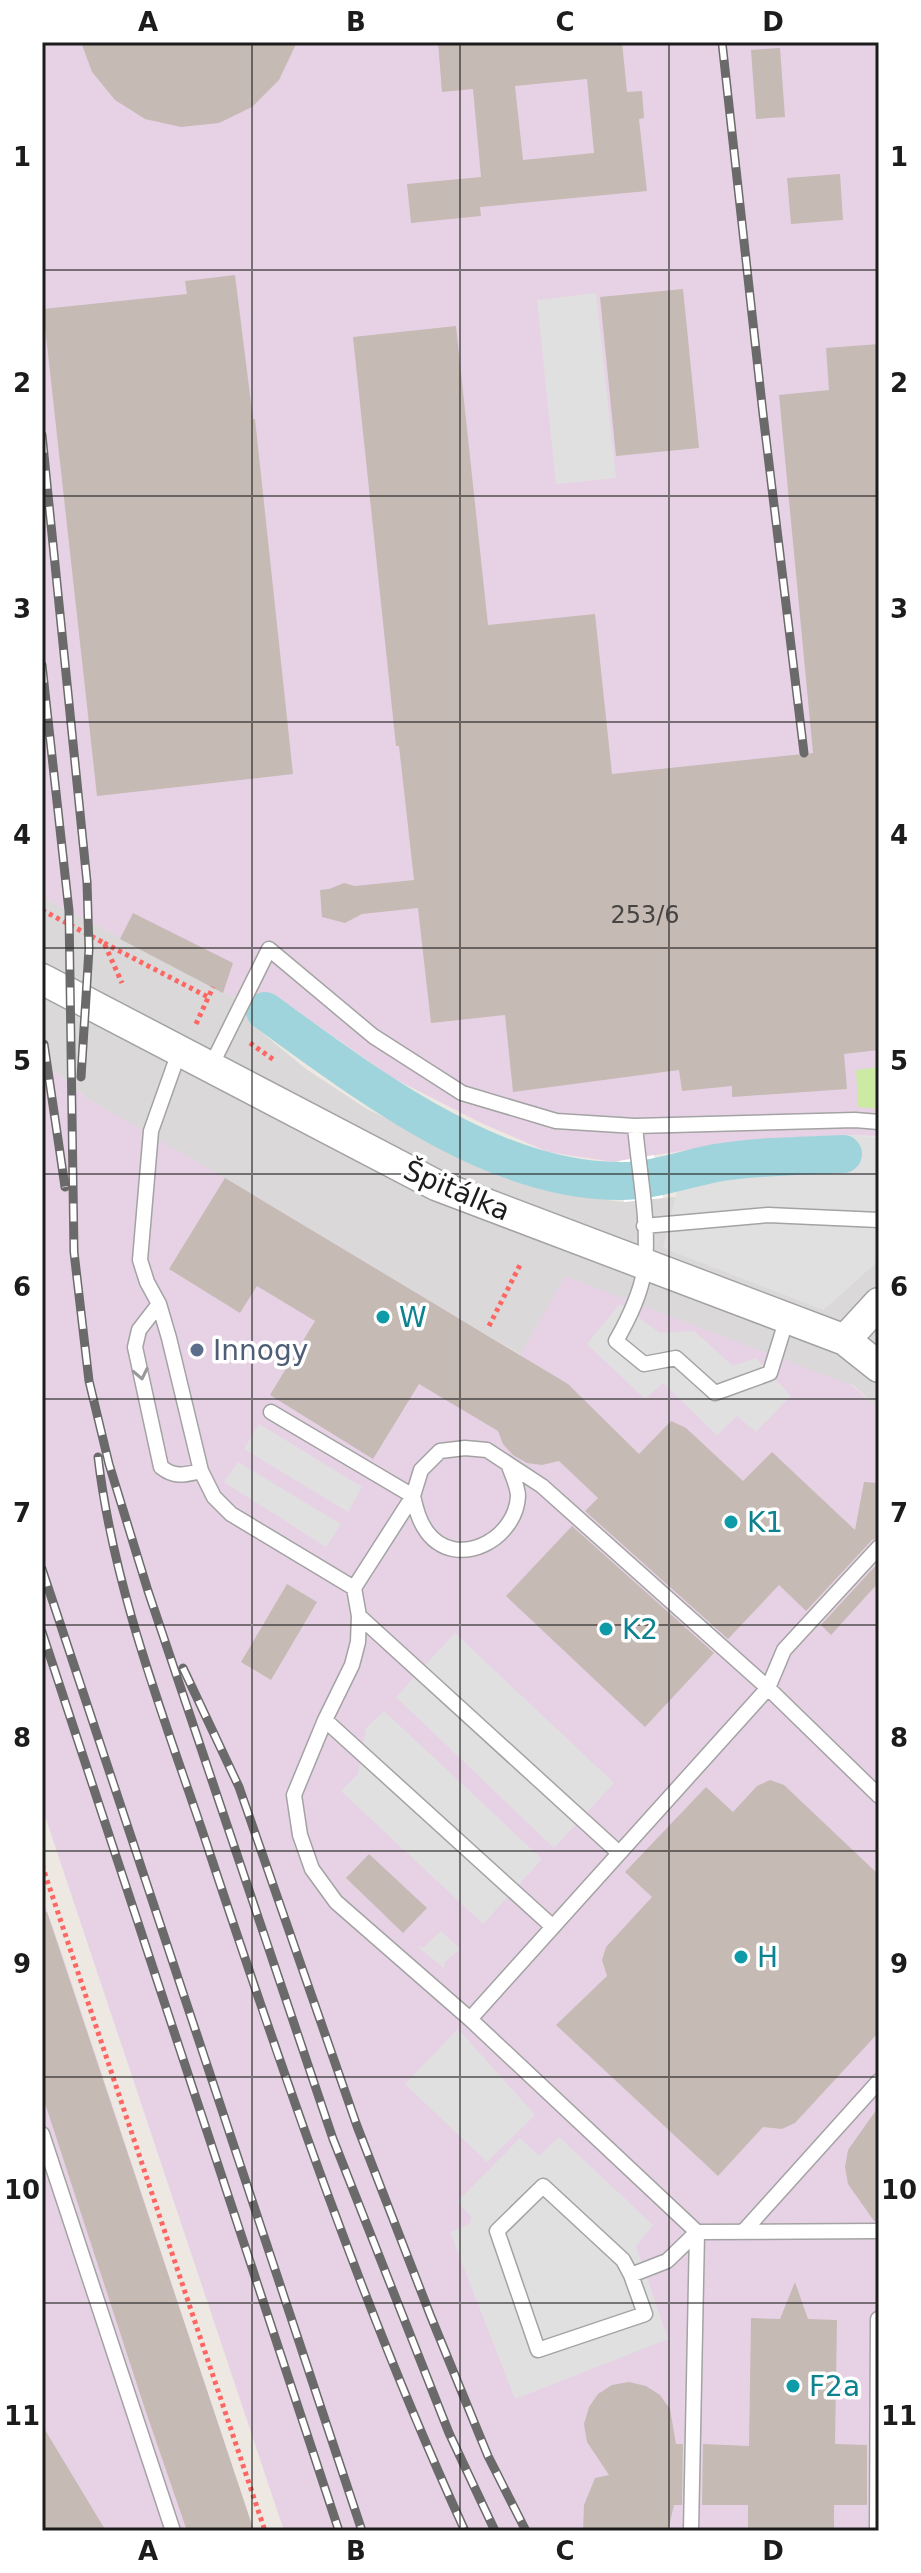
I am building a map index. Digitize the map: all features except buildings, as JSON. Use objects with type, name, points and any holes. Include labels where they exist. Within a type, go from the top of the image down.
[{"type":"street","name":"Špitálka","points":[[42,979],[436,1185],[845,1340],[879,1367]]},
{"type":"street","points":[[845,1340],[879,1303]]},
{"type":"lane","points":[[210,1068],[269,949],[373,1036],[462,1093],[556,1121],[635,1126],[879,1122]]},
{"type":"lane","points":[[179,1052],[151,1131],[140,1260],[159,1304],[201,1471],[214,1497],[231,1514],[354,1588]]},
{"type":"lane","points":[[635,1126],[644,1204],[645,1265],[632,1313],[616,1341],[644,1364],[676,1358],[715,1393],[770,1373],[787,1318]]},
{"type":"lane","points":[[644,1226],[768,1215],[879,1220]]},
{"type":"lane","points":[[159,1304],[139,1330],[135,1347],[161,1467],[180,1477],[201,1471]]},
{"type":"lane","points":[[271,1412],[413,1496],[417,1515],[428,1534],[446,1546],[472,1549],[498,1538],[513,1520],[518,1494],[509,1466]]},
{"type":"lane","points":[[879,1796],[768,1688],[542,1486],[487,1450],[465,1448],[440,1451],[421,1470],[413,1496],[354,1588],[359,1616],[358,1642],[352,1665],[294,1795],[300,1835],[312,1869],[336,1902],[470,2019],[697,2232],[879,2231]]},
{"type":"lane","points":[[470,2019],[768,1688],[784,1650],[879,1547]]},
{"type":"lane","points":[[359,1616],[619,1853]]},
{"type":"lane","points":[[325,1720],[553,1927]]},
{"type":"lane","points":[[743,2232],[879,2081]]},
{"type":"lane","points":[[42,2134],[173,2531]]},
{"type":"lane","points":[[543,2186],[623,2260],[631,2275],[645,2314],[538,2350],[497,2231],[543,2186]]},
{"type":"lane","points":[[631,2275],[667,2261],[697,2232]]},
{"type":"lane","points":[[691,2531],[697,2232]]},
{"type":"lane","points":[[877,2531],[878,2319]]},
{"type":"path","points":[[42,910],[208,997]]},
{"type":"path","points":[[104,943],[146,1035]]},
{"type":"path","points":[[489,1326],[521,1263]]},
{"type":"path","points":[[42,1865],[265,2531]]},
{"type":"shaded area","points":[[42,42],[879,42],[879,1136],[849,1135],[718,1145],[613,1162],[548,1152],[479,1122],[393,1078],[277,997],[258,1021],[233,997],[42,897]]},
{"type":"shaded area","points":[[596,293],[616,478],[556,484],[537,300]]},
{"type":"shaded area","points":[[42,897],[233,997],[258,1022],[255,1027],[306,1069],[367,1109],[510,1178],[582,1197],[624,1202],[674,1197],[823,1310],[879,1260],[879,1409],[853,1385],[521,1355],[88,1099],[42,1061]]},
{"type":"shaded area","points":[[42,1061],[88,1099],[520,1355],[565,1276],[853,1386],[879,1409],[879,2531],[284,2531],[42,1807]]},
{"type":"shaded area","points":[[846,1135],[879,1137],[879,1260],[823,1310],[663,1248],[678,1187],[702,1179],[726,1176],[840,1172]]},
{"type":"shaded area","points":[[620,1304],[660,1333],[694,1331],[733,1366],[756,1358],[791,1396],[756,1432],[737,1416],[717,1435],[663,1383],[645,1399],[587,1344]]},
{"type":"shaded area","points":[[259,1424],[362,1487],[348,1512],[244,1449]]},
{"type":"shaded area","points":[[238,1462],[341,1524],[326,1547],[224,1482]]},
{"type":"shaded area","points":[[455,1633],[614,1783],[554,1848],[396,1697]]},
{"type":"shaded area","points":[[384,1711],[542,1859],[483,1924],[341,1791],[358,1774],[366,1728]]},
{"type":"shaded area","points":[[42,1897],[60,1948],[254,2531],[42,2531]]},
{"type":"shaded area","points":[[441,1931],[460,1949],[445,1962],[444,1968],[418,1947],[424,1947]]},
{"type":"shaded area","points":[[458,2029],[535,2115],[487,2162],[405,2084]]},
{"type":"shaded area","points":[[559,2137],[653,2225],[636,2246],[668,2339],[515,2399],[450,2232],[469,2224],[472,2217],[457,2202],[520,2138],[539,2156]]},
{"type":"green space","points":[[879,1067],[879,1109],[858,1107],[856,1070]]},
{"type":"pier","points":[[654,1155],[663,1198],[624,1202],[619,1161]]},
{"type":"waterway","points":[[265,1011],[388,1097],[432,1123],[478,1147],[525,1165],[573,1177],[633,1180],[732,1161],[843,1154]]},
{"type":"railway","points":[[722,42],[804,753]]},
{"type":"railway","points":[[42,435],[87,882],[89,949],[81,1077]]},
{"type":"railway","points":[[42,665],[69,911],[74,1252],[89,1381],[109,1464],[148,1591],[333,2139],[449,2433],[495,2531]]},
{"type":"railway","points":[[44,1044],[65,1187]]},
{"type":"railway","points":[[98,1457],[116,1559],[144,1660],[269,2028],[361,2282],[428,2449],[465,2531]]},
{"type":"railway","points":[[42,1569],[362,2531]]},
{"type":"railway","points":[[42,1632],[339,2531]]},
{"type":"railway","points":[[183,1668],[239,1787],[357,2126],[431,2317],[488,2456],[526,2531]]},
{"type":"place","name":"W","points":[[383,1317]]},
{"type":"place","name":"Innogy","points":[[197,1350]]},
{"type":"place","name":"K1","points":[[731,1522]]},
{"type":"place","name":"K2","points":[[606,1629]]},
{"type":"place","name":"H","points":[[741,1957]]},
{"type":"place","name":"F2a","points":[[793,2386]]}]
